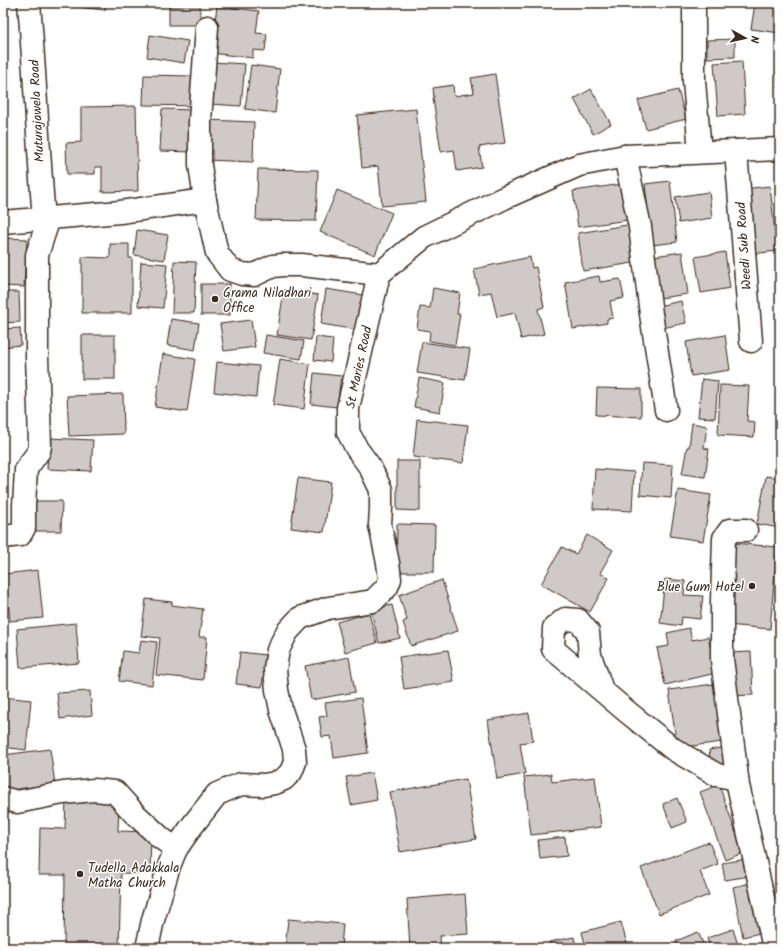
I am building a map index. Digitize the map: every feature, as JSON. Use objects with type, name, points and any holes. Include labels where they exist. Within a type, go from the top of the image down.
[{"type":"street","name":"Muturajawela Road","points":[[29,3],[35,77],[39,158],[46,218]]},
{"type":"street","points":[[694,3],[694,81],[700,152]]},
{"type":"street","points":[[207,27],[200,121],[200,165],[205,200],[217,253],[230,270],[242,274],[254,275],[273,266],[283,265],[302,265],[379,274],[424,237],[504,198],[579,165],[625,156],[780,149]]},
{"type":"street","name":"Weedi Sub Road","points":[[736,151],[751,341]]},
{"type":"street","points":[[625,156],[640,227],[651,314],[666,410]]},
{"type":"street","points":[[3,222],[120,212],[205,200]]},
{"type":"street","points":[[3,537],[20,535],[24,528],[26,469],[39,451],[40,438],[36,298],[37,255],[46,218]]},
{"type":"street","name":"St Maries Road","points":[[147,948],[153,920],[169,866],[176,849],[217,794],[240,784],[264,785],[275,783],[284,779],[291,772],[295,762],[294,749],[281,710],[275,669],[278,650],[287,632],[300,618],[328,608],[373,601],[387,586],[390,579],[380,525],[382,508],[381,490],[370,467],[357,449],[348,432],[348,408],[379,274]]},
{"type":"street","points":[[746,530],[730,530],[724,538],[722,659],[737,778],[774,948]]},
{"type":"street","points":[[602,690],[673,749],[717,775],[737,778]]},
{"type":"street","points":[[3,798],[17,802],[63,793],[94,790],[114,792],[139,818],[161,838],[176,849]]},
{"type":"building","points":[[58,3],[106,3],[105,10],[58,5]]},
{"type":"building","points":[[598,3],[645,3],[644,7],[598,5]]},
{"type":"building","points":[[755,3],[780,3],[780,33],[751,29]]},
{"type":"building","points":[[200,5],[200,25],[169,25],[169,6]]},
{"type":"building","points":[[217,6],[259,11],[256,33],[267,34],[265,51],[253,50],[253,58],[211,53]]},
{"type":"building","points":[[150,35],[188,41],[184,63],[147,57]]},
{"type":"building","points":[[735,39],[735,57],[707,58],[707,40]]},
{"type":"building","points":[[742,61],[745,114],[718,116],[714,63]]},
{"type":"building","points":[[212,62],[245,64],[241,106],[209,104]]},
{"type":"building","points":[[251,65],[280,69],[275,113],[245,109]]},
{"type":"building","points":[[777,70],[780,70],[779,117]]},
{"type":"building","points":[[495,74],[505,143],[479,147],[482,167],[457,171],[454,150],[441,152],[433,98],[433,88],[453,85],[454,96],[474,93],[471,78]]},
{"type":"building","points":[[144,75],[193,76],[193,106],[143,105]]},
{"type":"building","points":[[591,89],[611,124],[593,134],[574,99]]},
{"type":"building","points":[[678,90],[686,119],[646,129],[638,100]]},
{"type":"building","points":[[136,106],[138,191],[102,192],[102,167],[95,167],[95,174],[67,174],[66,143],[81,142],[81,107]]},
{"type":"building","points":[[162,109],[195,110],[193,152],[160,151]]},
{"type":"building","points":[[416,109],[426,202],[382,206],[378,166],[362,168],[357,115]]},
{"type":"building","points":[[208,120],[254,122],[253,162],[206,160]]},
{"type":"building","points":[[258,169],[318,170],[316,221],[256,220]]},
{"type":"building","points":[[670,181],[677,242],[652,245],[645,184]]},
{"type":"building","points":[[623,184],[628,220],[578,227],[573,191]]},
{"type":"building","points":[[770,186],[777,251],[751,254],[744,189]]},
{"type":"building","points":[[337,190],[392,213],[375,255],[320,232]]},
{"type":"building","points":[[709,192],[712,218],[679,223],[675,197]]},
{"type":"building","points":[[633,224],[639,262],[583,271],[578,233]]},
{"type":"building","points":[[137,230],[168,235],[164,260],[134,255]]},
{"type":"building","points":[[3,238],[27,239],[24,287],[3,286]]},
{"type":"building","points":[[110,244],[129,244],[129,258],[132,258],[132,313],[82,313],[82,257],[110,258]]},
{"type":"building","points":[[682,252],[688,294],[660,298],[654,256]]},
{"type":"building","points":[[725,252],[730,288],[701,293],[695,257]]},
{"type":"building","points":[[530,257],[532,268],[536,267],[544,307],[538,309],[544,334],[521,339],[515,313],[497,317],[491,292],[479,294],[474,269]]},
{"type":"building","points":[[174,261],[196,262],[194,313],[172,313]]},
{"type":"building","points":[[141,262],[167,264],[163,308],[138,306]]},
{"type":"building","points":[[599,276],[600,282],[620,279],[624,298],[610,301],[613,318],[607,319],[607,323],[573,329],[565,282]]},
{"type":"building","name":"Grama Niladhari Office","points":[[201,284],[230,284],[230,315],[201,315]]},
{"type":"building","points":[[433,288],[460,293],[457,314],[460,314],[455,345],[429,341],[430,331],[417,329],[420,307],[430,308]]},
{"type":"building","points":[[326,289],[363,295],[357,330],[321,324]]},
{"type":"building","points":[[284,290],[318,295],[311,340],[277,335]]},
{"type":"building","points":[[3,292],[19,292],[20,322],[3,323]]},
{"type":"building","points":[[681,301],[686,323],[662,328],[658,306]]},
{"type":"building","points":[[171,319],[199,323],[195,350],[167,345]]},
{"type":"building","points":[[251,320],[255,347],[224,351],[220,324]]},
{"type":"building","points":[[20,328],[21,345],[3,347],[3,329]]},
{"type":"building","points":[[82,335],[115,335],[115,379],[82,379]]},
{"type":"building","points":[[266,335],[304,341],[301,359],[263,353]]},
{"type":"building","points":[[725,335],[730,370],[691,376],[686,342]]},
{"type":"building","points":[[316,337],[333,339],[331,362],[314,360]]},
{"type":"building","points":[[422,342],[470,349],[465,380],[417,373]]},
{"type":"building","points":[[163,354],[195,359],[187,412],[155,407]]},
{"type":"building","points":[[280,359],[310,364],[304,409],[273,405]]},
{"type":"building","points":[[217,362],[259,366],[256,397],[214,392]]},
{"type":"building","points":[[314,373],[341,376],[337,407],[311,404]]},
{"type":"building","points":[[419,378],[445,383],[440,412],[414,407]]},
{"type":"building","points":[[702,379],[718,381],[715,418],[698,417]]},
{"type":"building","points":[[720,385],[749,386],[747,421],[755,422],[754,437],[718,435]]},
{"type":"building","points":[[597,388],[641,389],[641,417],[596,415]]},
{"type":"building","points":[[123,394],[124,434],[69,436],[67,396]]},
{"type":"building","points":[[417,419],[468,425],[463,463],[413,457]]},
{"type":"building","points":[[692,423],[707,426],[704,448],[709,449],[705,477],[682,474],[687,447],[689,447]]},
{"type":"building","points":[[49,438],[93,440],[91,471],[47,469]]},
{"type":"building","points":[[397,461],[420,461],[420,511],[397,510]]},
{"type":"building","points":[[642,463],[673,465],[671,498],[640,495]]},
{"type":"building","points":[[595,469],[634,472],[632,511],[593,509]]},
{"type":"building","points":[[766,476],[780,478],[780,528],[757,524]]},
{"type":"building","points":[[298,478],[331,482],[324,532],[291,528]]},
{"type":"building","points":[[678,490],[711,495],[703,541],[670,536]]},
{"type":"building","points":[[29,501],[62,501],[61,531],[29,531]]},
{"type":"building","points":[[397,524],[435,525],[434,572],[396,572]]},
{"type":"building","points":[[587,535],[613,550],[600,573],[609,578],[590,612],[541,584],[562,547],[576,554]]},
{"type":"building","name":"Blue Gum Hotel","points":[[734,543],[777,547],[770,629],[727,625]]},
{"type":"building","points":[[38,570],[43,618],[10,621],[5,574]]},
{"type":"building","points":[[665,579],[685,581],[684,595],[703,596],[700,619],[682,617],[681,626],[660,623]]},
{"type":"building","points":[[442,580],[458,631],[411,646],[403,622],[407,620],[399,595]]},
{"type":"building","points":[[146,599],[172,602],[172,605],[203,609],[199,637],[207,637],[203,680],[156,675],[160,638],[141,636]]},
{"type":"building","points":[[392,605],[400,638],[379,643],[371,610]]},
{"type":"building","points":[[369,613],[377,643],[345,652],[337,622]]},
{"type":"building","points":[[76,623],[79,663],[20,668],[17,629]]},
{"type":"building","points":[[689,628],[692,640],[708,637],[716,673],[665,685],[657,648],[669,646],[667,633]]},
{"type":"building","points":[[141,640],[157,642],[152,685],[119,681],[123,651],[139,653]]},
{"type":"building","points":[[448,650],[454,682],[404,689],[399,657]]},
{"type":"building","points":[[240,652],[266,655],[262,687],[236,684]]},
{"type":"building","points":[[751,652],[753,695],[729,696],[728,653]]},
{"type":"building","points":[[349,657],[355,692],[311,700],[305,666]]},
{"type":"building","points":[[721,683],[729,741],[677,748],[669,690]]},
{"type":"building","points":[[90,691],[92,715],[60,719],[57,693]]},
{"type":"building","points":[[3,697],[31,700],[26,750],[3,747]]},
{"type":"building","points":[[361,698],[368,753],[334,758],[331,736],[322,737],[319,717],[327,716],[325,703]]},
{"type":"building","points":[[529,713],[533,741],[520,743],[525,774],[497,779],[488,720]]},
{"type":"building","points":[[727,747],[730,765],[711,768],[709,750]]},
{"type":"building","points":[[50,749],[55,784],[3,791],[3,755]]},
{"type":"building","points":[[372,773],[377,800],[351,805],[346,777]]},
{"type":"building","points":[[551,774],[552,782],[595,777],[601,827],[531,835],[524,777]]},
{"type":"building","points":[[466,779],[476,839],[400,852],[390,792]]},
{"type":"building","points":[[719,785],[743,853],[725,860],[700,792]]},
{"type":"building","points":[[677,798],[687,822],[672,828],[663,804]]},
{"type":"building","name":"Tudella Adakkala Matha Church","points":[[66,800],[119,801],[118,831],[151,832],[150,874],[121,873],[119,948],[64,948],[65,875],[39,875],[40,828],[65,829]]},
{"type":"building","points":[[3,817],[7,818],[4,842],[3,842]]},
{"type":"building","points":[[565,837],[567,856],[540,859],[538,840]]},
{"type":"building","points":[[709,842],[718,864],[700,871],[709,895],[659,914],[641,868]]},
{"type":"building","points":[[747,859],[750,876],[725,880],[722,863]]},
{"type":"building","points":[[755,882],[764,932],[743,937],[733,887]]},
{"type":"building","points":[[465,894],[468,934],[440,936],[441,948],[410,948],[407,899]]},
{"type":"building","points":[[288,919],[343,924],[341,948],[285,948]]},
{"type":"building","points":[[621,922],[628,948],[586,948],[582,932]]},
{"type":"building","points":[[733,929],[739,948],[710,948],[707,938]]},
{"type":"building","points":[[698,932],[705,948],[678,948],[676,941]]},
{"type":"building","points":[[574,937],[576,948],[550,948],[549,942]]},
{"type":"building","points":[[768,943],[770,948],[746,948]]},
{"type":"place","name":"Grama Niladhari Office","points":[[215,299]]},
{"type":"place","name":"Blue Gum Hotel","points":[[752,586]]},
{"type":"place","name":"Tudella Adakkala Matha Church","points":[[80,874]]}]
